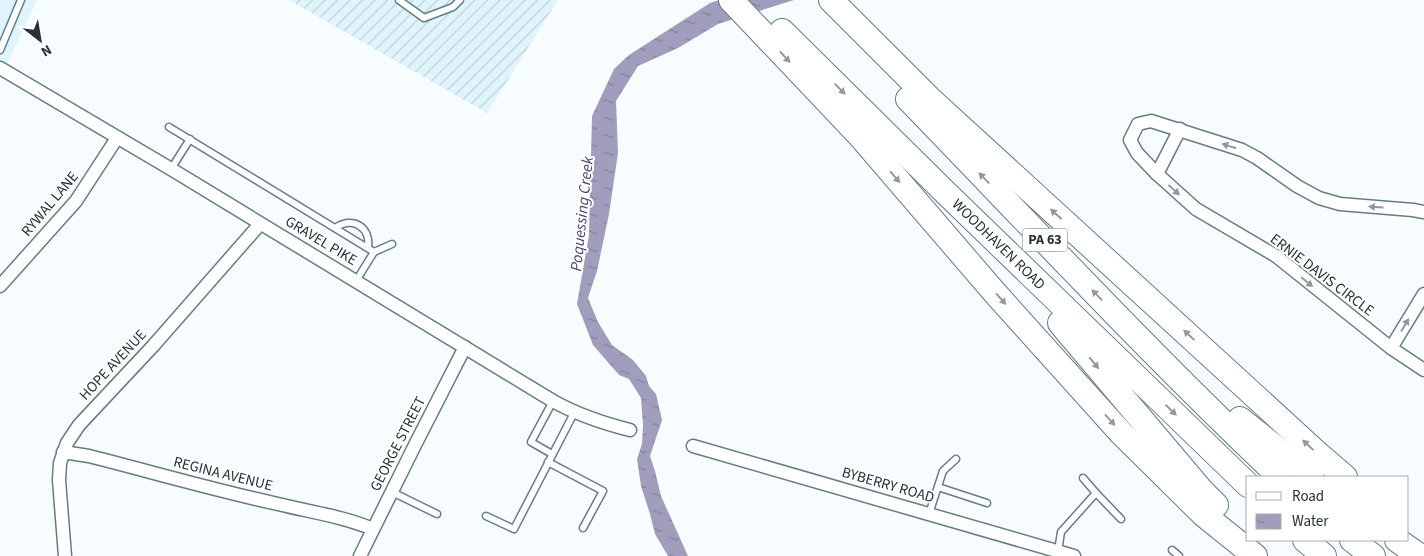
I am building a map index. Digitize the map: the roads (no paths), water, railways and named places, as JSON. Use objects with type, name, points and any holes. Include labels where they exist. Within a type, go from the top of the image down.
[{"type":"highway","points":[[731,0],[757,13],[988,285],[1121,433],[1204,515],[1255,556]]},
{"type":"highway","name":"PA 63","points":[[813,0],[1126,324],[1279,476]]},
{"type":"highway","points":[[831,0],[929,98],[1344,476]]},
{"type":"highway","name":"WOODHAVEN ROAD","points":[[757,13],[1246,483]]},
{"type":"highway","points":[[947,194],[1083,349],[1201,490],[1246,535]]},
{"type":"highway","points":[[1126,324],[1311,476]]},
{"type":"highway","points":[[1409,530],[1424,541]]},
{"type":"highway","points":[[1252,541],[1266,556]]},
{"type":"highway","points":[[1306,541],[1324,556]]},
{"type":"highway","points":[[1353,541],[1373,556]]},
{"type":"highway","points":[[1398,541],[1420,556]]},
{"type":"street","name":"GRAVEL PIKE","points":[[0,68],[171,169],[553,401],[574,413],[598,422],[630,430]]},
{"type":"street","name":"ERNIE DAVIS CIRCLE","points":[[1424,212],[1340,204],[1319,198],[1242,150],[1151,121],[1138,124],[1130,140],[1137,152],[1157,174],[1196,209],[1276,256],[1391,348],[1424,370]]},
{"type":"street","points":[[1157,174],[1180,130]]},
{"type":"street","name":"RYWAL LANE","points":[[0,286],[76,201],[117,138]]},
{"type":"street","name":"HOPE AVENUE","points":[[64,556],[59,480],[63,452],[79,425],[153,346],[260,224]]},
{"type":"street","points":[[1391,348],[1424,294]]},
{"type":"street","name":"GEORGE STREET","points":[[360,556],[465,347]]},
{"type":"street","name":"BYBERRY ROAD","points":[[693,446],[929,514],[1050,552],[1074,556]]},
{"type":"street","name":"REGINA AVENUE","points":[[63,452],[89,456],[278,504],[314,511],[373,529]]},
{"type":"lane","points":[[0,50],[2,39],[21,0]]},
{"type":"lane","points":[[399,0],[424,18],[453,7],[460,0]]},
{"type":"lane","points":[[169,127],[371,250],[392,244]]},
{"type":"lane","points":[[171,169],[190,139]]},
{"type":"lane","points":[[335,228],[347,223],[360,226],[368,236],[371,250],[356,281]]},
{"type":"lane","points":[[552,454],[531,442],[553,401]]},
{"type":"lane","points":[[486,516],[514,529],[574,413]]},
{"type":"lane","points":[[929,514],[943,471],[956,459]]},
{"type":"lane","points":[[548,462],[603,491],[584,528]]},
{"type":"lane","points":[[1083,478],[1121,519]]},
{"type":"lane","points":[[938,487],[987,503]]},
{"type":"lane","points":[[392,492],[437,514]]},
{"type":"lane","points":[[1050,552],[1061,532],[1096,493]]},
{"type":"lane","points":[[1172,550],[1179,556]]},
{"type":"water","points":[[719,0],[794,0],[718,24],[678,48],[638,66],[616,101],[618,153],[609,214],[597,271],[588,298],[598,322],[612,345],[633,360],[646,376],[649,386],[656,394],[662,420],[650,456],[661,496],[688,556],[668,556],[655,534],[641,486],[637,459],[642,444],[641,398],[629,379],[619,375],[593,345],[577,304],[589,235],[592,116],[614,69],[629,55],[710,3]]},
{"type":"water label","name":"Poquessing Creek","points":[[582,214]]}]
